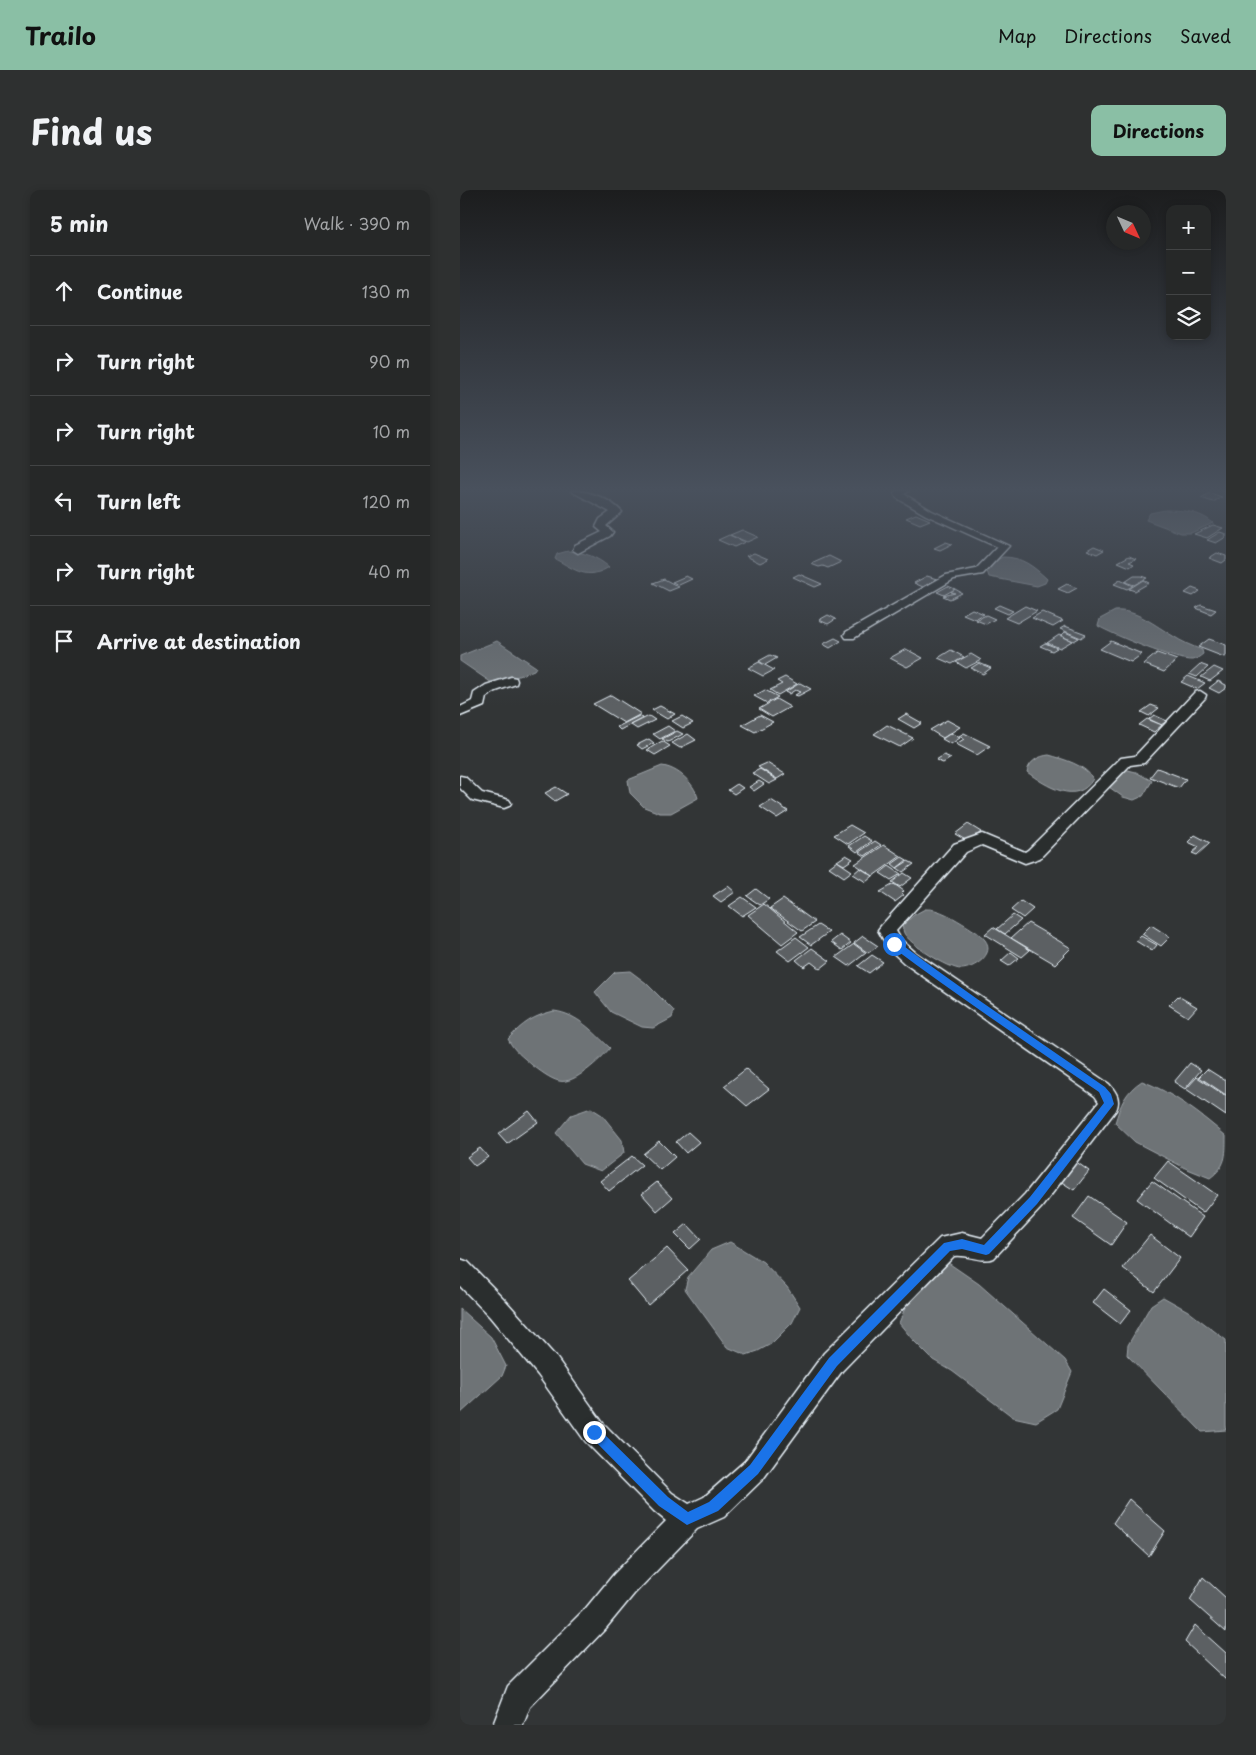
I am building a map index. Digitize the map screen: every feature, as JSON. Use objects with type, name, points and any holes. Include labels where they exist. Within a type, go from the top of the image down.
[{"type":"street","points":[[850,635],[950,578],[959,574],[978,572],[987,563]]},
{"type":"street","points":[[460,712],[479,703],[479,696],[484,692],[511,681]]},
{"type":"street","points":[[508,1725],[520,1697],[596,1618],[624,1584],[687,1519],[714,1507],[754,1470],[833,1362],[948,1246],[962,1244],[986,1250],[1033,1201],[1109,1104],[1108,1097],[1102,1090],[910,958],[894,944],[887,930],[960,848],[967,844],[982,839],[1025,858],[1034,854],[1126,761],[1139,760],[1151,749],[1175,720],[1200,695]]},
{"type":"street","points":[[460,780],[477,797],[504,803]]},
{"type":"street","points":[[460,1270],[498,1309],[547,1366],[594,1432],[663,1502],[687,1519]]},
{"type":"shaded area","points":[[562,563],[603,563],[609,567],[588,574]]},
{"type":"shaded area","points":[[991,563],[1026,563],[1047,579],[1045,583],[1037,586],[989,577],[986,568]]},
{"type":"shaded area","points":[[1115,611],[1138,615],[1180,640],[1202,650],[1203,654],[1192,660],[1184,659],[1159,652],[1098,626],[1100,619]]},
{"type":"shaded area","points":[[497,641],[536,667],[534,670],[500,683],[492,683],[460,661],[460,656]]},
{"type":"shaded area","points":[[1049,755],[1080,766],[1093,779],[1086,787],[1079,791],[1070,792],[1061,791],[1043,783],[1027,772],[1035,760]]},
{"type":"shaded area","points":[[662,766],[668,767],[685,777],[693,787],[698,798],[671,813],[660,813],[644,807],[630,793],[628,780]]},
{"type":"shaded area","points":[[1124,769],[1136,772],[1152,781],[1143,796],[1134,800],[1123,797],[1109,787],[1114,778]]},
{"type":"shaded area","points":[[925,909],[947,914],[979,934],[988,945],[986,955],[982,960],[966,968],[955,968],[939,961],[907,938],[902,926],[914,915]]},
{"type":"shaded area","points":[[630,971],[646,983],[674,1011],[672,1018],[653,1028],[642,1027],[611,1012],[595,992],[615,972]]},
{"type":"shaded area","points":[[554,1011],[578,1020],[610,1048],[587,1070],[565,1081],[552,1078],[532,1065],[516,1050],[508,1039],[529,1021]]},
{"type":"shaded area","points":[[1142,1081],[1164,1091],[1186,1105],[1226,1136],[1224,1160],[1219,1169],[1210,1178],[1185,1168],[1135,1142],[1115,1123],[1124,1099]]},
{"type":"shaded area","points":[[591,1108],[602,1115],[622,1140],[624,1153],[601,1171],[582,1164],[556,1133],[571,1115]]},
{"type":"shaded area","points":[[730,1242],[763,1262],[787,1287],[800,1307],[792,1323],[771,1344],[746,1355],[727,1347],[685,1289],[688,1277],[711,1250]]},
{"type":"shaded area","points":[[947,1262],[979,1284],[1065,1360],[1072,1372],[1057,1409],[1036,1422],[1013,1417],[952,1371],[933,1360],[899,1323],[909,1298]]},
{"type":"shaded area","points":[[1163,1297],[1188,1311],[1226,1340],[1226,1430],[1202,1432],[1127,1355],[1128,1345],[1151,1305]]},
{"type":"shaded area","points":[[460,1309],[491,1337],[506,1366],[502,1376],[460,1414]]},
{"type":"building","points":[[814,563],[840,563],[828,568],[811,564]]},
{"type":"building","points":[[1120,563],[1134,564],[1130,567]]},
{"type":"building","points":[[799,574],[822,584],[815,587],[793,577]]},
{"type":"building","points":[[686,576],[692,579],[679,585],[672,582]]},
{"type":"building","points":[[927,576],[937,579],[923,587],[914,583]]},
{"type":"building","points":[[1134,576],[1147,578],[1134,585],[1125,582]]},
{"type":"building","points":[[664,579],[679,587],[669,591],[653,583]]},
{"type":"building","points":[[1120,580],[1133,586],[1127,589],[1114,584]]},
{"type":"building","points":[[1143,580],[1149,583],[1135,591],[1129,589]]},
{"type":"building","points":[[1067,584],[1077,588],[1068,593],[1058,589]]},
{"type":"building","points":[[948,586],[955,589],[944,595],[937,592]]},
{"type":"building","points":[[1192,588],[1200,591],[1193,596],[1185,593]]},
{"type":"building","points":[[955,589],[962,593],[950,599],[943,596],[955,593],[951,592]]},
{"type":"building","points":[[999,605],[1013,611],[1008,614],[994,608]]},
{"type":"building","points":[[1201,605],[1216,610],[1211,614],[1196,608]]},
{"type":"building","points":[[1025,606],[1037,611],[1017,623],[1005,618]]},
{"type":"building","points":[[972,609],[984,614],[975,619],[963,614]]},
{"type":"building","points":[[1042,612],[1063,621],[1053,627],[1032,618]]},
{"type":"building","points":[[828,615],[836,619],[828,624],[819,620]]},
{"type":"building","points":[[986,615],[995,619],[986,624],[976,620]]},
{"type":"building","points":[[1065,626],[1086,634],[1081,638],[1060,629]]},
{"type":"building","points":[[1065,632],[1079,638],[1074,641],[1061,636]]},
{"type":"building","points":[[1059,635],[1072,641],[1060,648],[1047,643]]},
{"type":"building","points":[[835,638],[841,641],[830,648],[823,644]]},
{"type":"building","points":[[1209,639],[1226,645],[1226,656],[1224,657],[1198,647]]},
{"type":"building","points":[[1111,641],[1142,654],[1131,662],[1100,649]]},
{"type":"building","points":[[1045,643],[1057,648],[1052,651],[1040,646]]},
{"type":"building","points":[[906,649],[923,658],[907,667],[890,658]]},
{"type":"building","points":[[951,650],[964,657],[952,664],[938,658]]},
{"type":"building","points":[[1157,653],[1177,660],[1164,672],[1144,664]]},
{"type":"building","points":[[971,654],[981,660],[966,668],[956,662]]},
{"type":"building","points":[[770,655],[777,658],[765,665],[759,661]]},
{"type":"building","points":[[759,662],[774,670],[763,676],[748,668]]},
{"type":"building","points":[[979,663],[991,668],[983,674],[971,668]]},
{"type":"building","points":[[1200,664],[1208,667],[1197,677],[1189,674]]},
{"type":"building","points":[[1214,667],[1223,671],[1210,681],[1201,677]]},
{"type":"building","points":[[1188,676],[1205,683],[1197,689],[1181,682]]},
{"type":"building","points":[[785,677],[797,684],[778,695],[770,690],[782,684],[777,681]]},
{"type":"building","points":[[1218,681],[1226,685],[1226,688],[1219,693],[1209,688]]},
{"type":"building","points":[[800,683],[811,689],[798,696],[795,695],[800,692],[795,690],[789,694],[785,692]]},
{"type":"building","points":[[765,690],[778,697],[767,703],[754,696]]},
{"type":"building","points":[[611,695],[641,714],[624,723],[593,704]]},
{"type":"building","points":[[776,699],[790,707],[772,717],[759,709]]},
{"type":"building","points":[[1151,705],[1159,708],[1149,716],[1141,712]]},
{"type":"building","points":[[660,706],[675,714],[667,719],[652,710]]},
{"type":"building","points":[[906,714],[922,723],[914,728],[898,719]]},
{"type":"building","points":[[760,715],[773,722],[755,732],[742,725]]},
{"type":"building","points":[[1154,715],[1167,721],[1161,725],[1149,719]]},
{"type":"building","points":[[639,716],[643,718],[620,730],[617,727]]},
{"type":"building","points":[[649,716],[655,720],[637,729],[631,725]]},
{"type":"building","points":[[682,716],[693,723],[683,728],[672,721]]},
{"type":"building","points":[[1147,719],[1162,725],[1154,732],[1139,725]]},
{"type":"building","points":[[947,720],[960,727],[943,738],[930,730]]},
{"type":"building","points":[[887,725],[913,738],[900,747],[874,734]]},
{"type":"building","points":[[668,726],[675,731],[660,739],[653,734]]},
{"type":"building","points":[[677,731],[683,734],[668,742],[662,739]]},
{"type":"building","points":[[951,733],[960,738],[951,744],[942,739]]},
{"type":"building","points":[[964,733],[990,746],[977,755],[956,744],[964,739],[959,736]]},
{"type":"building","points":[[688,734],[696,740],[680,748],[672,743]]},
{"type":"building","points":[[649,739],[654,743],[642,749],[637,745]]},
{"type":"building","points":[[662,741],[670,746],[655,755],[647,750]]},
{"type":"building","points":[[944,755],[951,758],[943,763],[936,760]]},
{"type":"building","points":[[767,763],[785,774],[777,779],[758,767]]},
{"type":"building","points":[[1157,768],[1186,779],[1179,788],[1150,777]]},
{"type":"building","points":[[760,769],[777,780],[769,784],[752,773]]},
{"type":"building","points":[[759,781],[764,784],[754,791],[749,787]]},
{"type":"building","points":[[737,784],[743,788],[734,794],[728,790]]},
{"type":"building","points":[[556,787],[567,794],[555,801],[545,793]]},
{"type":"building","points":[[771,800],[788,811],[777,818],[760,807]]},
{"type":"building","points":[[968,824],[981,832],[969,842],[955,834]]},
{"type":"building","points":[[850,825],[864,833],[848,844],[834,835]]},
{"type":"building","points":[[1195,835],[1210,843],[1197,855],[1192,853],[1199,847],[1188,842]]},
{"type":"building","points":[[864,836],[872,841],[857,852],[849,846]]},
{"type":"building","points":[[875,841],[881,845],[865,856],[859,852]]},
{"type":"building","points":[[884,845],[901,856],[873,876],[855,864]]},
{"type":"building","points":[[846,855],[853,859],[844,865],[837,861]]},
{"type":"building","points":[[902,857],[907,860],[897,868],[892,864]]},
{"type":"building","points":[[837,861],[852,871],[844,877],[829,867]]},
{"type":"building","points":[[908,861],[914,864],[903,872],[897,868]]},
{"type":"building","points":[[889,866],[901,874],[891,880],[880,873]]},
{"type":"building","points":[[860,868],[873,876],[866,882],[853,874]]},
{"type":"building","points":[[904,873],[912,878],[900,887],[892,882]]},
{"type":"building","points":[[894,884],[904,891],[901,894],[904,895],[895,902],[880,892]]},
{"type":"building","points":[[728,886],[735,892],[721,902],[713,896]]},
{"type":"building","points":[[756,889],[769,899],[760,905],[747,896]]},
{"type":"building","points":[[742,897],[756,907],[742,916],[729,906]]},
{"type":"building","points":[[783,899],[815,922],[802,931],[770,908]]},
{"type":"building","points":[[1021,901],[1033,909],[1023,918],[1011,910]]},
{"type":"building","points":[[764,904],[798,932],[782,944],[748,915]]},
{"type":"building","points":[[1013,915],[1021,920],[1005,934],[997,929]]},
{"type":"building","points":[[1028,923],[1071,948],[1055,964],[1011,938]]},
{"type":"building","points":[[818,925],[829,932],[811,945],[800,937]]},
{"type":"building","points":[[1151,925],[1170,937],[1161,946],[1142,934]]},
{"type":"building","points":[[993,927],[1030,950],[1022,957],[985,934]]},
{"type":"building","points":[[840,935],[851,943],[842,950],[831,942]]},
{"type":"building","points":[[863,936],[878,946],[868,953],[854,943]]},
{"type":"building","points":[[1141,936],[1157,945],[1152,951],[1136,941]]},
{"type":"building","points":[[796,937],[809,947],[790,961],[777,951]]},
{"type":"building","points":[[854,944],[866,953],[849,966],[836,957]]},
{"type":"building","points":[[812,948],[830,961],[820,969],[811,962],[804,967],[796,960]]},
{"type":"building","points":[[1011,952],[1019,958],[1009,966],[1001,961]]},
{"type":"building","points":[[872,955],[883,962],[869,973],[858,966]]},
{"type":"building","points":[[1178,996],[1197,1007],[1188,1017],[1169,1005]]},
{"type":"building","points":[[1190,1063],[1201,1070],[1185,1089],[1174,1082]]},
{"type":"building","points":[[746,1069],[769,1089],[747,1106],[724,1086]]},
{"type":"building","points":[[1207,1069],[1226,1081],[1226,1095],[1199,1077]]},
{"type":"building","points":[[1197,1077],[1226,1096],[1226,1116],[1186,1089]]},
{"type":"building","points":[[529,1111],[538,1122],[507,1144],[498,1134]]},
{"type":"building","points":[[688,1132],[699,1142],[686,1153],[676,1142]]},
{"type":"building","points":[[659,1141],[675,1157],[660,1170],[643,1154]]},
{"type":"building","points":[[480,1148],[488,1157],[475,1166],[467,1157]]},
{"type":"building","points":[[632,1156],[642,1165],[609,1191],[600,1181]]},
{"type":"building","points":[[1075,1161],[1089,1171],[1074,1190],[1060,1181]]},
{"type":"building","points":[[1168,1161],[1217,1195],[1203,1213],[1154,1178]]},
{"type":"building","points":[[1152,1181],[1203,1217],[1189,1237],[1137,1199]]},
{"type":"building","points":[[657,1182],[672,1198],[657,1211],[642,1194]]},
{"type":"building","points":[[1089,1196],[1127,1222],[1111,1245],[1073,1218]]},
{"type":"building","points":[[687,1224],[701,1239],[690,1249],[675,1234]]},
{"type":"building","points":[[1150,1235],[1180,1258],[1154,1292],[1123,1268]]},
{"type":"building","points":[[667,1248],[688,1270],[648,1305],[628,1281]]},
{"type":"building","points":[[1104,1289],[1131,1310],[1120,1324],[1093,1303]]},
{"type":"building","points":[[1129,1499],[1165,1531],[1149,1556],[1113,1523]]},
{"type":"building","points":[[1203,1577],[1226,1598],[1226,1632],[1190,1600]]},
{"type":"building","points":[[1195,1625],[1226,1653],[1226,1680],[1185,1642]]},
{"type":"route","points":[[594,1432],[663,1502],[687,1519],[714,1507],[754,1470],[833,1362],[948,1246],[962,1244],[986,1250],[1033,1201],[1109,1104],[1108,1097],[1102,1090],[910,958],[894,944]]}]
